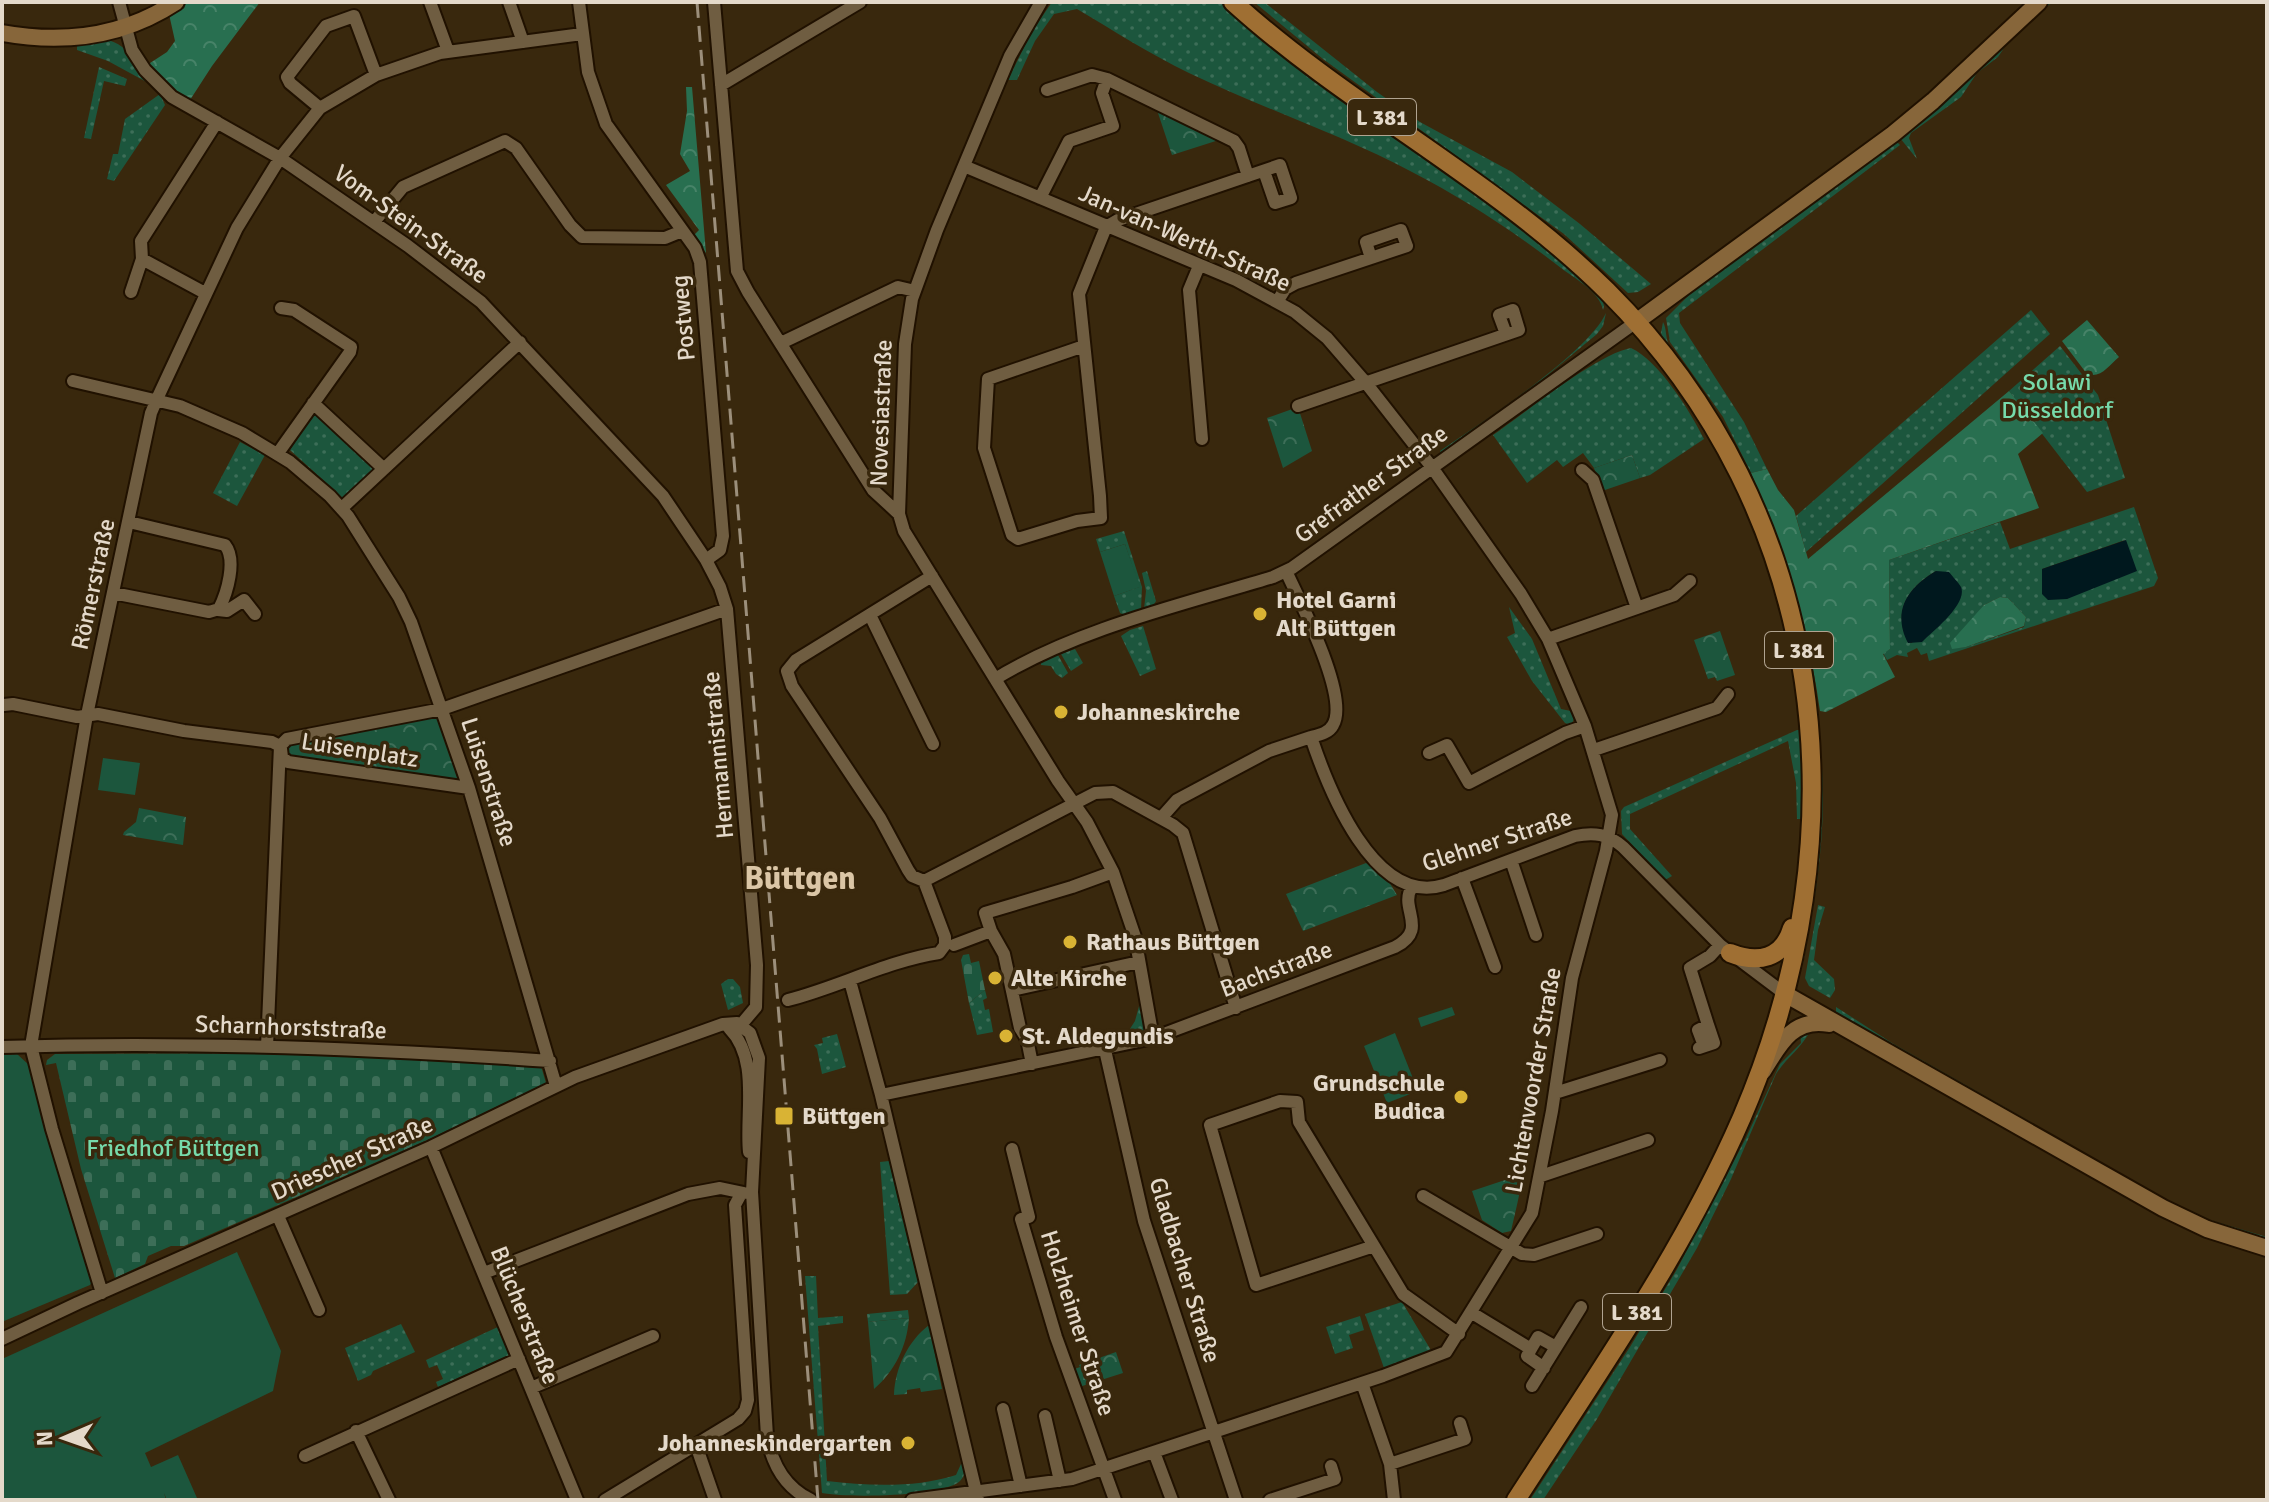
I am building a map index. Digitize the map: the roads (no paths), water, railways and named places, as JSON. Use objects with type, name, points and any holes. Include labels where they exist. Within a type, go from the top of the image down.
[{"type":"main road","points":[[2,33],[74,38],[124,27],[176,2]]},
{"type":"main road","name":"L 381","points":[[1233,2],[1332,80],[1527,221],[1575,261],[1636,322],[1683,380],[1724,442],[1755,511],[1790,613],[1805,684],[1812,759],[1812,835],[1805,904],[1785,994],[1757,1081],[1733,1137],[1672,1253],[1516,1500]]},
{"type":"main road","points":[[1636,322],[1893,134],[1942,93],[2039,2]]},
{"type":"main road","points":[[1725,949],[1760,959],[1776,953],[1787,942],[1805,904]]},
{"type":"main road","points":[[1785,994],[2163,1208],[2207,1229],[2267,1248]]},
{"type":"main road","points":[[1757,1081],[1781,1043],[1796,1028],[1814,1022],[1842,1028]]},
{"type":"street","points":[[119,2],[124,27]]},
{"type":"street","points":[[430,2],[448,51]]},
{"type":"street","points":[[509,2],[523,42]]},
{"type":"street","name":"Postweg","points":[[579,2],[588,72],[609,130],[697,252],[701,267],[723,536],[720,550],[706,560]]},
{"type":"street","points":[[714,2],[737,271],[873,490],[899,514]]},
{"type":"street","points":[[721,85],[860,2]]},
{"type":"street","name":"Novesiastraße","points":[[1041,2],[1010,56],[915,291],[905,345],[899,514],[904,531],[1087,822],[1113,872],[1129,915],[1153,1038]]},
{"type":"street","points":[[376,75],[354,16],[326,26],[287,77],[320,108],[376,75],[448,51],[582,34]]},
{"type":"street","name":"Vom-Stein-Straße","points":[[124,27],[132,50],[145,70],[172,97],[280,158],[471,293],[663,496],[706,560],[727,609]]},
{"type":"street","points":[[1047,90],[1090,76],[1107,79],[1234,141],[1248,176]]},
{"type":"street","points":[[1040,198],[1069,141],[1113,126],[1102,93],[1107,79]]},
{"type":"street","name":"Römerstraße","points":[[31,1046],[87,715],[151,413],[237,228],[280,158],[320,108]]},
{"type":"street","points":[[131,292],[142,259],[141,241],[217,122]]},
{"type":"street","points":[[374,222],[403,187],[505,141],[516,148],[570,225],[582,237],[665,238],[682,231]]},
{"type":"street","name":"Jan-van-Werth-Straße","points":[[964,166],[1223,274],[1312,324],[1366,383],[1431,466],[1508,575],[1548,639],[1594,750],[1612,809],[1609,836]]},
{"type":"street","points":[[1084,346],[988,379],[984,448],[1012,535],[1018,539],[1077,521],[1101,518],[1079,291],[1106,227],[1131,215],[1264,171]]},
{"type":"street","points":[[1277,302],[1282,292],[1291,285],[1371,258]]},
{"type":"street","points":[[142,259],[205,293]]},
{"type":"street","points":[[1199,266],[1189,290],[1202,439]]},
{"type":"street","points":[[781,343],[898,287],[915,291]]},
{"type":"street","points":[[278,453],[351,347],[294,310],[281,308]]},
{"type":"street","name":"Grefrather Straße","points":[[1311,737],[1334,725],[1333,684],[1326,660],[1286,571],[1636,322]]},
{"type":"street","points":[[1298,406],[1506,334]]},
{"type":"street","points":[[342,508],[520,342]]},
{"type":"street","name":"Luisenstraße","points":[[73,381],[157,399],[207,417],[278,453],[342,508],[406,610],[469,788],[556,1086]]},
{"type":"street","points":[[313,403],[384,469]]},
{"type":"street","points":[[1582,470],[1593,480],[1637,608]]},
{"type":"street","points":[[129,522],[225,545],[231,560],[218,610]]},
{"type":"street","points":[[995,679],[1056,647],[1286,571]]},
{"type":"street","points":[[932,576],[796,660],[787,671],[792,686],[880,818],[908,870],[912,876],[924,881],[950,945]]},
{"type":"street","points":[[1548,639],[1674,595],[1690,581]]},
{"type":"street","points":[[113,593],[211,612],[228,611],[244,600],[255,614]]},
{"type":"street","name":"Luisenplatz","points":[[469,788],[288,762],[282,757],[280,746],[284,740],[291,738],[442,709],[727,609]]},
{"type":"street","name":"Hermannistraße","points":[[727,609],[758,986],[756,1007],[738,1029]]},
{"type":"street","points":[[870,615],[933,744]]},
{"type":"street","points":[[1594,750],[1717,708],[1728,694]]},
{"type":"street","points":[[4,705],[13,704],[77,717],[98,714],[184,731],[272,742],[280,746],[267,1047]]},
{"type":"street","points":[[1429,753],[1447,745],[1469,783],[1565,733],[1585,726]]},
{"type":"street","points":[[1161,818],[1177,800],[1269,751],[1311,737]]},
{"type":"street","name":"Glehner Straße","points":[[1311,737],[1324,774],[1355,836],[1373,858],[1412,887],[1431,889],[1579,835],[1609,836],[1725,949],[1785,994]]},
{"type":"street","points":[[924,881],[1095,793],[1109,791],[1161,818],[1185,837],[1236,1008]]},
{"type":"street","name":"Lichtenvoorder Straße","points":[[912,1500],[978,1496],[1060,1481],[1213,1433],[1441,1355],[1459,1334],[1532,1213],[1541,1176],[1575,964],[1609,836]]},
{"type":"street","points":[[1511,860],[1536,935]]},
{"type":"street","points":[[1032,1064],[1004,954],[985,913],[1113,872]]},
{"type":"street","points":[[1462,878],[1495,967]]},
{"type":"street","name":"Bachstraße","points":[[881,1095],[1153,1038],[1404,943],[1412,931],[1408,893],[1412,887]]},
{"type":"street","points":[[788,1000],[918,956],[939,953],[950,945],[991,931]]},
{"type":"street","points":[[1702,1047],[1714,1043],[1690,968],[1725,949]]},
{"type":"street","points":[[1012,990],[1139,962]]},
{"type":"street","points":[[850,981],[881,1095],[978,1496]]},
{"type":"street","name":"Driescher Straße","points":[[2,1339],[431,1147],[556,1086],[723,1024],[734,1022],[738,1029]]},
{"type":"street","points":[[738,1029],[753,1037],[759,1058],[758,1114],[747,1193],[767,1436],[782,1477],[796,1492],[811,1500]]},
{"type":"street","points":[[31,1046],[52,1129],[102,1293]]},
{"type":"street","name":"Scharnhorststraße","points":[[2,1047],[267,1047],[550,1061]]},
{"type":"street","name":"Gladbacher Straße","points":[[1105,1050],[1144,1221],[1236,1500]]},
{"type":"street","points":[[1555,1093],[1660,1060]]},
{"type":"street","points":[[1374,1246],[1256,1285],[1210,1125],[1280,1101],[1297,1102],[1299,1122],[1374,1246],[1403,1294],[1459,1334]]},
{"type":"street","points":[[1541,1176],[1648,1140]]},
{"type":"street","name":"Blücherstraße","points":[[431,1147],[577,1500]]},
{"type":"street","name":"Holzheimer Straße","points":[[1012,1149],[1029,1217],[1021,1219],[1056,1337],[1104,1468]]},
{"type":"street","points":[[484,1273],[688,1194],[720,1188],[747,1193]]},
{"type":"street","points":[[605,1500],[738,1419],[745,1411],[748,1400],[735,1205],[747,1193]]},
{"type":"street","points":[[1423,1196],[1522,1254],[1534,1255],[1597,1234]]},
{"type":"street","points":[[278,1216],[319,1310]]},
{"type":"street","points":[[1532,1386],[1581,1307]]},
{"type":"street","points":[[1472,1313],[1531,1349]]},
{"type":"street","points":[[531,1388],[653,1336]]},
{"type":"street","points":[[1544,1368],[1527,1356],[1531,1349],[1538,1337],[1556,1347]]},
{"type":"street","points":[[305,1456],[519,1359]]},
{"type":"street","points":[[1362,1383],[1390,1464],[1394,1500]]},
{"type":"street","points":[[1003,1409],[1021,1486]]},
{"type":"street","points":[[1045,1416],[1060,1481]]},
{"type":"street","points":[[1390,1464],[1465,1439],[1460,1423]]},
{"type":"street","points":[[356,1431],[389,1500]]},
{"type":"street","points":[[696,1445],[715,1500]]},
{"type":"street","points":[[1154,1452],[1172,1500]]},
{"type":"street","points":[[1270,1500],[1335,1479],[1331,1466]]},
{"type":"street","points":[[1104,1468],[1115,1500]]},
{"type":"water","points":[[2126,540],[2137,571],[2067,599],[2048,600],[2042,594],[2042,569]]},
{"type":"water","points":[[1936,571],[1949,572],[1961,587],[1962,594],[1955,609],[1922,642],[1908,643],[1901,620],[1902,610],[1911,592]]},
{"type":"railway","points":[[697,2],[818,1500]]},
{"type":"place","name":"Hotel Garni Alt Büttgen","points":[[1260,614]]},
{"type":"place","name":"Johanneskirche","points":[[1061,712]]},
{"type":"place","name":"Rathaus Büttgen","points":[[1070,942]]},
{"type":"place","name":"Alte Kirche","points":[[995,978]]},
{"type":"place","name":"St. Aldegundis","points":[[1006,1036]]},
{"type":"place","name":"Grundschule Budica","points":[[1461,1097]]},
{"type":"place","name":"Büttgen","points":[[784,1116]]},
{"type":"place","name":"Johanneskindergarten","points":[[908,1443]]},
{"type":"district","name":"Büttgen","points":[[800,878]]},
{"type":"park label","name":"Solawi Düsseldorf","points":[[2057,396]]},
{"type":"park label","name":"Friedhof Büttgen","points":[[173,1148]]}]
